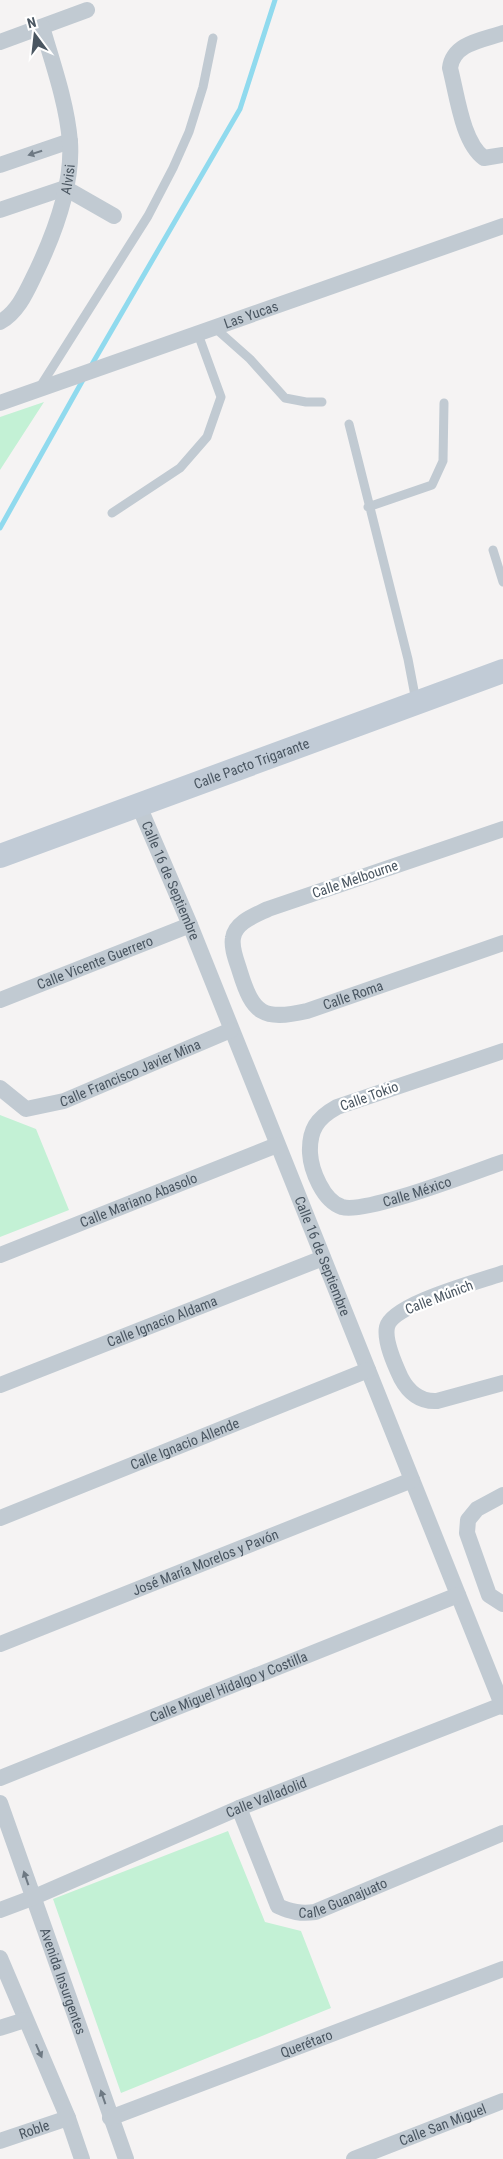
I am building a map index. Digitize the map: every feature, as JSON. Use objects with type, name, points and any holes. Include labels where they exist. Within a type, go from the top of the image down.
[{"type":"street","points":[[0,42],[87,10]]},
{"type":"street","name":"Alvisi","points":[[2,321],[18,306],[47,249],[70,168],[70,142],[57,79],[42,27]]},
{"type":"street","points":[[503,33],[458,50],[451,58],[450,68],[469,140],[475,152],[484,158],[503,155]]},
{"type":"street","points":[[0,165],[70,142]]},
{"type":"street","points":[[0,210],[65,188],[114,216]]},
{"type":"street","name":"Las Yucas","points":[[0,403],[503,226]]},
{"type":"street","name":"Calle Pacto Trigarante","points":[[0,856],[503,670]]},
{"type":"street","name":"Calle 16 de Septiembre","points":[[139,806],[190,925],[503,1706]]},
{"type":"street","name":"Calle Melbourne","points":[[234,955],[233,937],[240,926],[252,916],[503,829]]},
{"type":"street","name":"Calle Vicente Guerrero","points":[[0,1000],[190,925]]},
{"type":"street","name":"Calle Roma","points":[[234,955],[247,994],[254,1006],[274,1015],[288,1015],[307,1011],[503,943]]},
{"type":"street","name":"Calle Francisco Javier Mina","points":[[0,1088],[26,1110],[64,1101],[231,1030]]},
{"type":"street","name":"Calle Tokio","points":[[329,1199],[320,1185],[310,1156],[310,1139],[314,1126],[323,1115],[362,1097],[503,1050]]},
{"type":"street","name":"Calle Mariano Abasolo","points":[[0,1255],[277,1145]]},
{"type":"street","name":"Calle México","points":[[329,1199],[341,1206],[372,1205],[503,1162]]},
{"type":"street","name":"Calle Ignacio Aldama","points":[[0,1385],[322,1258]]},
{"type":"street","name":"Calle Múnich","points":[[503,1273],[414,1304],[393,1317],[387,1325],[387,1338],[407,1388],[416,1398],[428,1402],[454,1398],[503,1383]]},
{"type":"street","name":"Calle Ignacio Allende","points":[[0,1518],[368,1370]]},
{"type":"street","name":"José María Morelos y Pavón","points":[[0,1644],[412,1480]]},
{"type":"street","points":[[496,1600],[467,1533],[468,1520],[477,1509],[503,1495]]},
{"type":"street","name":"Calle Miguel Hidalgo y Costilla","points":[[0,1778],[458,1595]]},
{"type":"street","name":"Calle Valladolid","points":[[0,1910],[32,1898],[239,1808],[503,1706]]},
{"type":"street","name":"Avenida Insurgentes","points":[[0,1803],[32,1898],[126,2159]]},
{"type":"street","name":"Calle Guanajuato","points":[[239,1808],[278,1906],[292,1912],[305,1914],[315,1912],[503,1833]]},
{"type":"street","points":[[0,1958],[68,2118],[82,2159]]},
{"type":"street","name":"Querétaro","points":[[110,2118],[503,1969]]},
{"type":"street","points":[[0,2028],[25,2020]]},
{"type":"street","name":"Calle San Miguel","points":[[354,2159],[503,2102]]},
{"type":"street","name":"Roble","points":[[0,2141],[68,2118]]},
{"type":"lane","points":[[45,388],[138,233],[173,168],[189,132],[203,86],[213,38]]},
{"type":"lane","points":[[215,328],[250,359],[285,398],[306,402],[322,402]]},
{"type":"lane","points":[[112,513],[180,468],[207,437],[221,397],[198,334]]},
{"type":"lane","points":[[368,507],[432,485],[443,461],[444,403]]},
{"type":"lane","points":[[348,424],[408,659],[417,703]]},
{"type":"lane","points":[[493,550],[503,582]]},
{"type":"green space","points":[[44,402],[0,470],[0,417]]},
{"type":"green space","points":[[0,1115],[36,1129],[69,1210],[0,1237]]},
{"type":"green space","points":[[228,1831],[265,1922],[301,1931],[331,2008],[121,2093],[53,1899]]},
{"type":"waterway","points":[[91,366],[240,109],[275,0]]},
{"type":"waterway","points":[[0,528],[84,378]]}]
